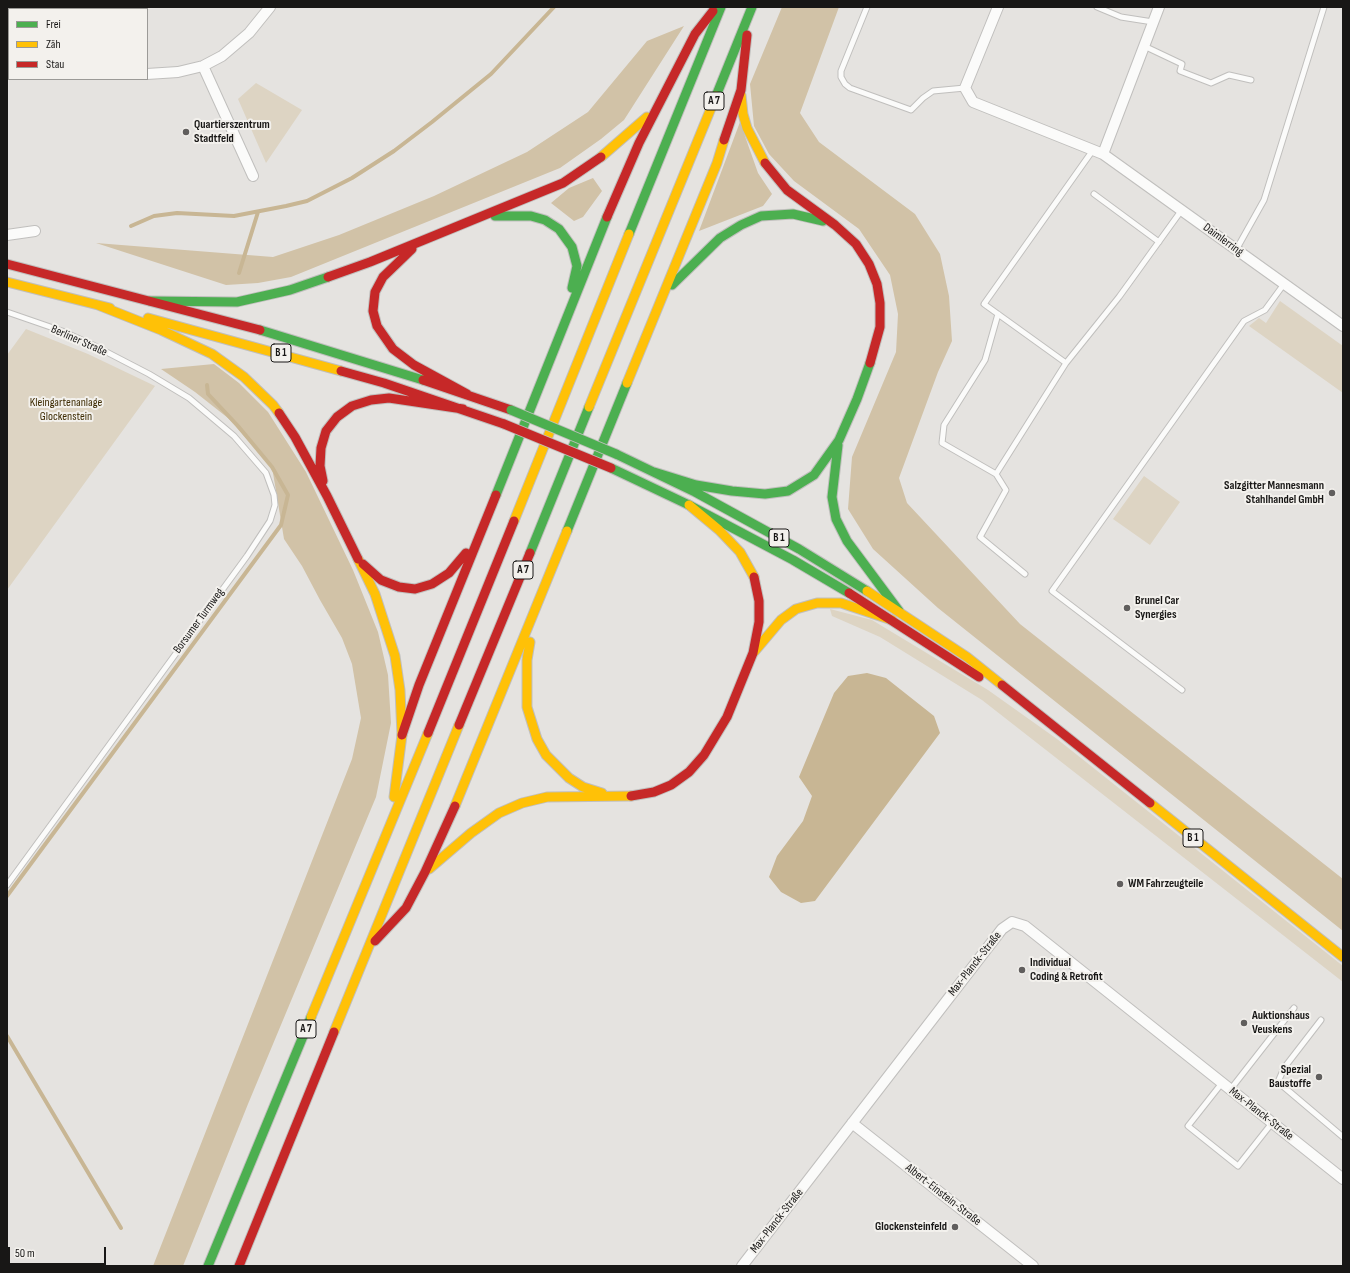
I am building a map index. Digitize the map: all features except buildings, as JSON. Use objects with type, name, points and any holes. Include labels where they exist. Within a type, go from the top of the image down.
[{"type":"main road","points":[[402,735],[419,685],[623,178],[656,109],[695,34],[716,7]]},
{"type":"main road","name":"A 7","points":[[208,1266],[389,829],[721,7]]},
{"type":"main road","points":[[367,950],[406,908],[425,872],[457,801],[536,608],[717,163],[741,90],[751,9]]},
{"type":"main road","name":"A 7","points":[[239,1266],[751,9]]},
{"type":"main road","points":[[654,472],[696,485],[732,491],[765,494],[788,491],[814,474],[839,440],[857,399],[874,351],[880,327],[880,304],[877,284],[869,264],[856,244],[835,225],[787,190],[767,167],[747,128],[743,114],[741,90]]},
{"type":"main road","points":[[150,301],[237,302],[290,290],[331,276],[563,183],[608,152],[656,109]]},
{"type":"main road","points":[[482,216],[512,214],[531,216],[545,220],[560,229],[572,247],[577,266],[566,320]]},
{"type":"main road","points":[[664,293],[720,238],[741,225],[761,216],[793,214],[835,225]]},
{"type":"main road","points":[[421,241],[383,277],[375,292],[373,311],[377,326],[393,349],[414,365],[467,394]]},
{"type":"main road","name":"B 1","points":[[7,264],[309,344],[467,394],[510,410],[616,454],[747,520],[792,545],[899,611],[967,657],[1343,957]]},
{"type":"main road","name":"B 1","points":[[7,282],[305,360],[384,383],[504,424],[610,468],[689,505],[793,560],[892,620],[1043,717]]},
{"type":"main road","points":[[98,305],[161,330],[212,354],[244,377],[273,405],[295,437],[327,496],[377,600],[388,627],[395,656],[400,690],[402,735],[389,829]]},
{"type":"main road","points":[[327,496],[320,466],[321,448],[326,431],[337,417],[352,406],[371,400],[389,398],[463,409]]},
{"type":"main road","points":[[839,440],[832,497],[836,519],[847,541],[899,611]]},
{"type":"main road","points":[[425,872],[471,832],[499,813],[522,803],[547,797],[634,796],[654,792],[670,785],[689,772],[717,737],[754,653],[759,622],[760,600],[754,578],[740,552],[718,530],[689,505]]},
{"type":"main road","points":[[359,561],[381,580],[399,587],[415,589],[432,584],[449,573],[477,540]]},
{"type":"main road","points":[[754,653],[781,620],[796,609],[817,603],[841,603],[892,620]]},
{"type":"main road","points":[[536,608],[527,660],[526,688],[527,707],[537,739],[546,755],[569,778],[598,792],[617,796]]},
{"type":"street","points":[[148,74],[178,72],[203,66],[222,56],[249,33],[270,7]]},
{"type":"street","points":[[965,88],[998,7]]},
{"type":"street","points":[[1103,154],[1159,7]]},
{"type":"street","points":[[203,66],[253,176]]},
{"type":"street","name":"Daimlerring","points":[[965,88],[973,102],[1103,154],[1343,326]]},
{"type":"street","points":[[7,235],[35,231]]},
{"type":"street","name":"Max-Planck-Straße","points":[[742,1266],[1002,929],[1012,922],[1025,926],[1343,1179]]},
{"type":"street","name":"Albert-Einstein-Straße","points":[[852,1123],[1031,1266]]},
{"type":"lane","points":[[867,7],[840,71],[841,77],[845,84],[850,88],[911,110],[923,98],[933,91],[965,88]]},
{"type":"lane","points":[[1097,7],[1121,17],[1153,22]]},
{"type":"lane","points":[[1236,250],[1264,200],[1324,7]]},
{"type":"lane","points":[[1144,46],[1182,64],[1180,71],[1211,82],[1229,75],[1251,80]]},
{"type":"lane","points":[[1066,363],[984,304],[1093,150]]},
{"type":"lane","points":[[1094,194],[1159,242]]},
{"type":"lane","points":[[996,474],[1066,363],[1119,297],[1182,211]]},
{"type":"lane","points":[[1182,690],[1052,591],[1244,321],[1264,310],[1284,284]]},
{"type":"lane","name":"Berliner Straße","points":[[7,312],[62,331],[149,374]]},
{"type":"lane","points":[[998,314],[985,360],[944,425],[942,443],[996,474],[1006,490],[980,537],[1025,574]]},
{"type":"lane","name":"Borsumer Turmweg","points":[[7,885],[247,556],[270,521],[275,505],[274,495],[266,473],[234,436],[189,398],[149,374]]},
{"type":"lane","points":[[1272,1123],[1238,1166],[1188,1126],[1226,1086],[1294,1008]]},
{"type":"lane","points":[[1321,1020],[1284,1068],[1278,1082],[1343,1137]]},
{"type":"green space","points":[[256,83],[302,110],[266,163],[238,99]]},
{"type":"green space","points":[[1280,301],[1343,346],[1343,393],[1249,326],[1259,318],[1266,323]]},
{"type":"green space","name":"Kleingartenanlage Glockenstein","points":[[26,329],[88,354],[155,386],[7,590],[7,355]]},
{"type":"green space","points":[[1144,476],[1180,502],[1150,545],[1113,519]]},
{"type":"green space","points":[[830,609],[872,620],[988,690],[1057,739],[1343,966],[1343,982],[982,700],[880,637],[832,616]]},
{"type":"shaded area","points":[[782,7],[839,7],[800,113],[819,142],[915,214],[940,254],[949,296],[952,341],[938,372],[899,478],[907,503],[1020,624],[1343,879],[1343,931],[938,608],[873,549],[848,509],[852,457],[896,352],[898,314],[890,275],[859,229],[794,181],[769,154],[754,126],[750,84]]},
{"type":"shaded area","points":[[684,26],[624,120],[601,139],[560,168],[291,277],[258,283],[226,285],[96,243],[273,257],[339,235],[434,196],[527,152],[588,112],[647,41]]},
{"type":"shaded area","points":[[740,122],[758,173],[772,194],[763,206],[699,231]]},
{"type":"shaded area","points":[[593,178],[602,191],[583,217],[574,221],[551,203],[569,188]]},
{"type":"shaded area","points":[[214,364],[239,383],[268,412],[306,472],[353,570],[378,632],[388,675],[391,723],[376,797],[248,1104],[183,1266],[153,1266],[352,759],[361,718],[352,664],[342,638],[302,566],[284,539],[272,467],[228,418],[195,392],[161,369]]},
{"type":"shaded area","points":[[867,673],[886,678],[934,716],[940,733],[815,901],[801,903],[781,892],[769,877],[777,856],[803,821],[812,796],[799,777],[834,693],[848,676]]},
{"type":"waterway","points":[[131,226],[154,216],[177,213],[234,216],[286,206],[307,201],[352,178],[394,151],[491,74],[554,7]]},
{"type":"waterway","points":[[239,273],[258,212]]},
{"type":"waterway","points":[[7,896],[281,525],[288,495],[272,467],[238,426],[208,394],[207,385]]},
{"type":"waterway","points":[[7,1036],[121,1228]]},
{"type":"traffic: fast","points":[[629,234],[721,7]]},
{"type":"traffic: fast","points":[[716,96],[752,7]]},
{"type":"traffic: fast","points":[[672,285],[720,238],[741,225],[761,216],[793,214],[823,221]]},
{"type":"traffic: fast","points":[[495,216],[531,216],[545,220],[559,229],[572,247],[577,266],[572,288]]},
{"type":"traffic: fast","points":[[496,495],[607,217]]},
{"type":"traffic: fast","points":[[150,301],[237,302],[290,290],[328,277]]},
{"type":"traffic: fast","points":[[260,330],[423,380]]},
{"type":"traffic: fast","points":[[654,472],[696,485],[732,491],[765,494],[788,491],[814,475],[839,440],[857,399],[870,363]]},
{"type":"traffic: fast","points":[[567,531],[627,383]]},
{"type":"traffic: fast","points":[[530,553],[589,407]]},
{"type":"traffic: fast","points":[[511,410],[616,454]]},
{"type":"traffic: fast","points":[[838,445],[832,497],[836,519],[847,541],[899,611]]},
{"type":"traffic: fast","points":[[616,454],[695,492],[799,549],[867,591]]},
{"type":"traffic: fast","points":[[611,468],[689,505],[793,560],[849,593]]},
{"type":"traffic: fast","points":[[208,1266],[311,1017]]},
{"type":"traffic: slow","points":[[741,95],[743,114],[747,128],[765,163]]},
{"type":"traffic: slow","points":[[589,407],[716,96]]},
{"type":"traffic: slow","points":[[601,157],[647,117]]},
{"type":"traffic: slow","points":[[627,383],[717,163],[724,140]]},
{"type":"traffic: slow","points":[[514,521],[629,234]]},
{"type":"traffic: slow","points":[[7,282],[110,308]]},
{"type":"traffic: slow","points":[[98,305],[161,330],[212,354],[244,377],[273,405],[279,413]]},
{"type":"traffic: slow","points":[[148,318],[341,371]]},
{"type":"traffic: slow","points":[[689,505],[719,530],[740,552],[754,577]]},
{"type":"traffic: slow","points":[[455,806],[567,531]]},
{"type":"traffic: slow","points":[[358,559],[375,594],[395,656],[400,690],[402,735],[394,797]]},
{"type":"traffic: slow","points":[[867,591],[967,657],[1002,685]]},
{"type":"traffic: slow","points":[[754,652],[781,620],[796,609],[817,603],[841,603],[892,620]]},
{"type":"traffic: slow","points":[[530,642],[527,660],[527,707],[537,739],[546,755],[569,778],[583,787],[602,793]]},
{"type":"traffic: slow","points":[[334,1032],[459,725]]},
{"type":"traffic: slow","points":[[311,1017],[428,733]]},
{"type":"traffic: slow","points":[[429,869],[471,833],[499,813],[522,803],[547,797],[631,796]]},
{"type":"traffic: slow","points":[[1150,803],[1343,957]]},
{"type":"traffic: jam","points":[[607,217],[639,143],[695,34],[713,11]]},
{"type":"traffic: jam","points":[[724,140],[741,90],[747,35]]},
{"type":"traffic: jam","points":[[328,277],[370,262],[563,183],[601,157]]},
{"type":"traffic: jam","points":[[765,163],[787,190],[835,225],[856,244],[869,264],[877,284],[880,303],[880,327],[870,363]]},
{"type":"traffic: jam","points":[[412,249],[383,277],[375,292],[373,311],[377,326],[393,349],[414,365],[467,394]]},
{"type":"traffic: jam","points":[[7,264],[260,330]]},
{"type":"traffic: jam","points":[[341,371],[384,383],[504,424]]},
{"type":"traffic: jam","points":[[423,380],[511,410]]},
{"type":"traffic: jam","points":[[323,481],[320,466],[321,448],[326,431],[337,417],[352,406],[371,400],[389,398],[463,409]]},
{"type":"traffic: jam","points":[[279,413],[295,437],[327,496],[358,559]]},
{"type":"traffic: jam","points":[[504,424],[611,468]]},
{"type":"traffic: jam","points":[[402,735],[419,685],[496,495]]},
{"type":"traffic: jam","points":[[428,733],[514,521]]},
{"type":"traffic: jam","points":[[363,564],[381,580],[399,587],[415,589],[432,584],[449,573],[466,553]]},
{"type":"traffic: jam","points":[[459,725],[530,553]]},
{"type":"traffic: jam","points":[[631,796],[654,792],[671,785],[689,772],[704,755],[727,717],[753,653],[759,622],[759,601],[754,577]]},
{"type":"traffic: jam","points":[[849,593],[979,677]]},
{"type":"traffic: jam","points":[[1002,685],[1150,803]]},
{"type":"traffic: jam","points":[[375,941],[406,908],[425,872],[455,806]]},
{"type":"traffic: jam","points":[[239,1266],[334,1032]]},
{"type":"place","name":"Quartierszentrum Stadtfeld","points":[[186,132]]},
{"type":"place","name":"Salzgitter Mannesmann Stahlhandel GmbH","points":[[1332,493]]},
{"type":"place","name":"Brunel Car Synergies","points":[[1127,608]]},
{"type":"place","name":"WM Fahrzeugteile","points":[[1120,884]]},
{"type":"place","name":"Individual Coding & Retrofit","points":[[1022,970]]},
{"type":"place","name":"Auktionshaus Veuskens","points":[[1244,1023]]},
{"type":"place","name":"Spezial Baustoffe","points":[[1319,1077]]},
{"type":"place","name":"Glockensteinfeld","points":[[955,1227]]}]
